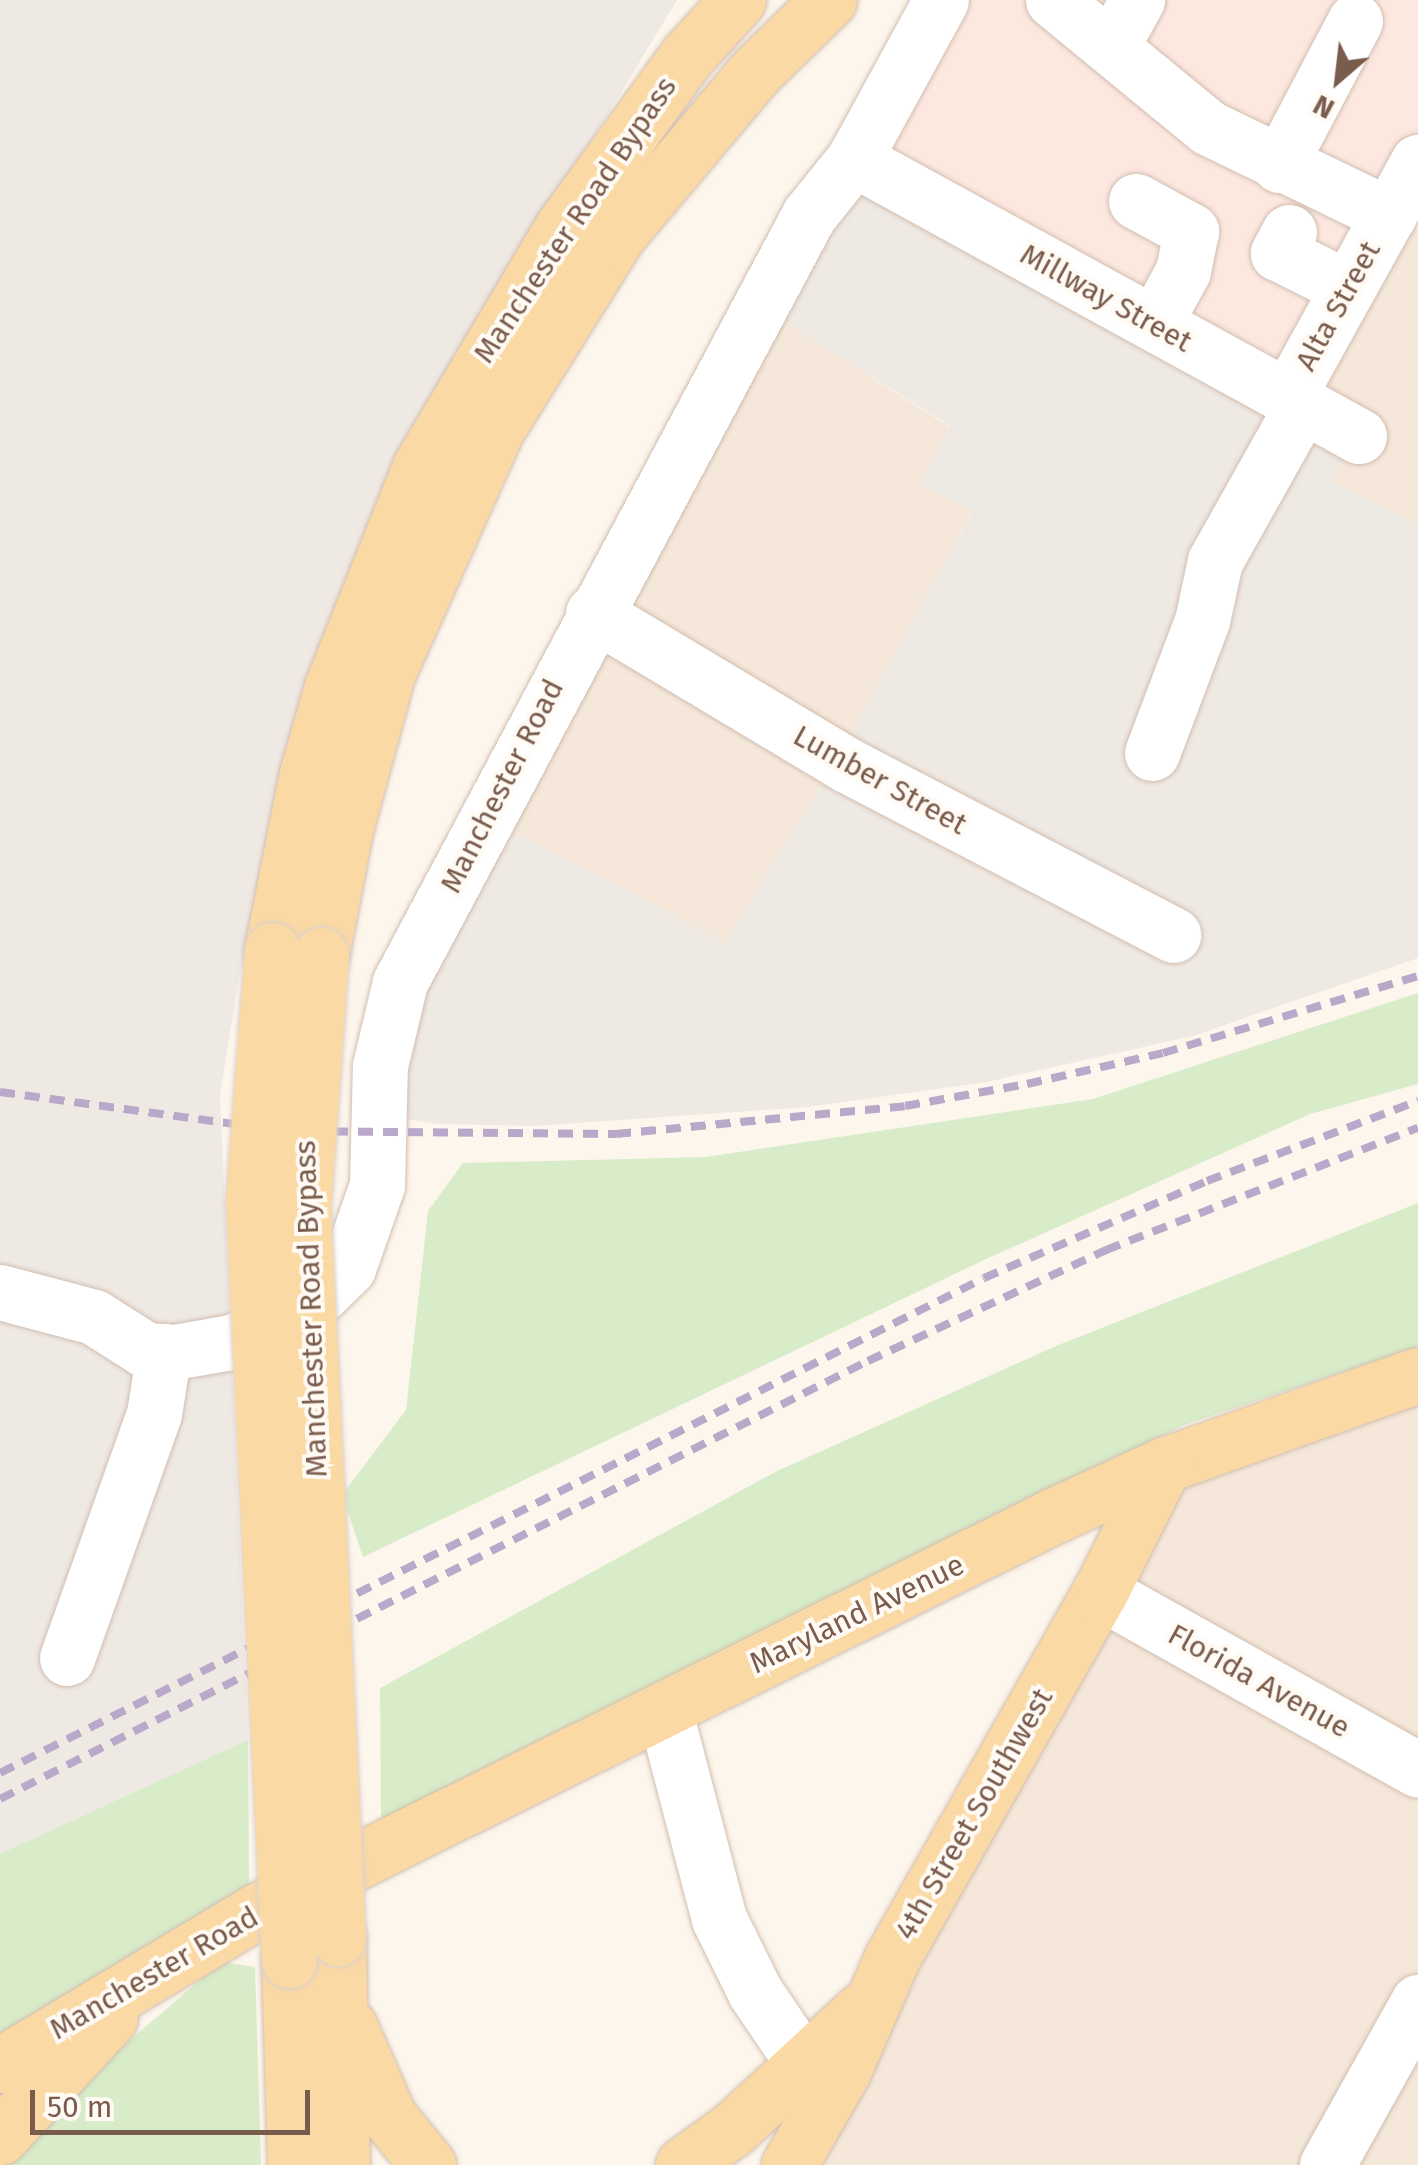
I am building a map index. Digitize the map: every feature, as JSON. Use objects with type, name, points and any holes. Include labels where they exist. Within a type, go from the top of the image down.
[{"type":"main road","points":[[687,56],[714,0]]},
{"type":"main road","name":"Manchester Road Bypass","points":[[342,2165],[338,1938],[303,1208],[296,952],[307,774],[332,687],[420,467],[536,268],[687,56],[738,0]]},
{"type":"main road","name":"Manchester Road Bypass","points":[[295,2165],[253,1202],[296,952],[345,829],[388,674],[496,430],[558,322],[628,222],[755,72],[829,0]]},
{"type":"main road","name":"Maryland Avenue","points":[[310,1886],[1164,1465],[1418,1375]]},
{"type":"main road","name":"4th Street Southwest","points":[[790,2165],[844,2071],[867,2006],[1100,1592],[1164,1465]]},
{"type":"main road","name":"Manchester Road","points":[[0,2065],[148,1976],[310,1886]]},
{"type":"main road","points":[[0,2138],[148,1976]]},
{"type":"main road","points":[[339,2005],[390,2117],[428,2165]]},
{"type":"main road","points":[[683,2165],[734,2128],[867,2006]]},
{"type":"street","name":"Manchester Road","points":[[0,1292],[94,1316],[146,1350],[164,1351],[232,1342],[308,1307],[348,1268],[377,1185],[380,1066],[400,982],[593,613],[809,214],[854,159],[941,0]]},
{"type":"street","points":[[1053,0],[1209,128],[1388,215]]},
{"type":"street","points":[[1112,47],[1138,0]]},
{"type":"street","points":[[1279,165],[1355,21]]},
{"type":"street","name":"Millway Street","points":[[854,159],[1359,436]]},
{"type":"street","name":"Alta Street","points":[[1152,753],[1202,620],[1215,561],[1348,288],[1418,162]]},
{"type":"street","points":[[1136,201],[1191,232],[1183,271],[1154,324]]},
{"type":"street","points":[[1289,232],[1278,253],[1348,288]]},
{"type":"street","name":"Lumber Street","points":[[593,613],[847,765],[1173,935]]},
{"type":"street","points":[[67,1658],[154,1414],[164,1351]]},
{"type":"street","name":"Florida Avenue","points":[[1100,1592],[1418,1770]]},
{"type":"street","points":[[664,1709],[719,1918],[755,1992],[803,2062]]},
{"type":"street","points":[[1327,2165],[1418,2002]]},
{"type":"shaded area","points":[[0,0],[677,0],[542,223],[280,834],[239,978],[220,1095],[248,1740],[249,1901],[0,2048]]},
{"type":"shaded area","points":[[941,0],[1418,0],[1418,162],[1287,398],[854,159]]},
{"type":"shaded area","points":[[854,159],[1359,436],[1331,480],[1418,525],[1418,958],[1193,1036],[986,1082],[808,1107],[534,1126],[438,1124],[381,1115],[485,817],[725,942],[837,759],[973,511],[919,484],[950,426],[760,306]]},
{"type":"shaded area","points":[[1389,215],[1418,231],[1418,525],[1330,480],[1287,398]]},
{"type":"shaded area","points":[[760,306],[950,427],[973,510],[837,759],[725,942],[485,817]]},
{"type":"shaded area","points":[[1418,1375],[1418,2165],[789,2165],[1164,1465]]},
{"type":"green space","points":[[1418,993],[1418,1084],[1310,1114],[984,1260],[363,1557],[342,1495],[406,1410],[428,1211],[463,1163],[706,1157],[1093,1099]]},
{"type":"green space","points":[[1418,1203],[1418,1347],[1184,1425],[381,1821],[380,1688],[777,1471],[1056,1346]]},
{"type":"green space","points":[[248,1740],[249,1901],[0,2048],[0,1854]]},
{"type":"green space","points":[[221,1962],[255,1967],[261,2165],[0,2165],[65,2096]]},
{"type":"railway","points":[[0,1092],[283,1131],[616,1134],[905,1106],[1027,1084],[1163,1053],[1418,976]]},
{"type":"railway","points":[[0,1773],[984,1278],[1207,1181],[1418,1101]]},
{"type":"railway","points":[[0,1799],[868,1361],[1106,1250],[1418,1128]]}]
